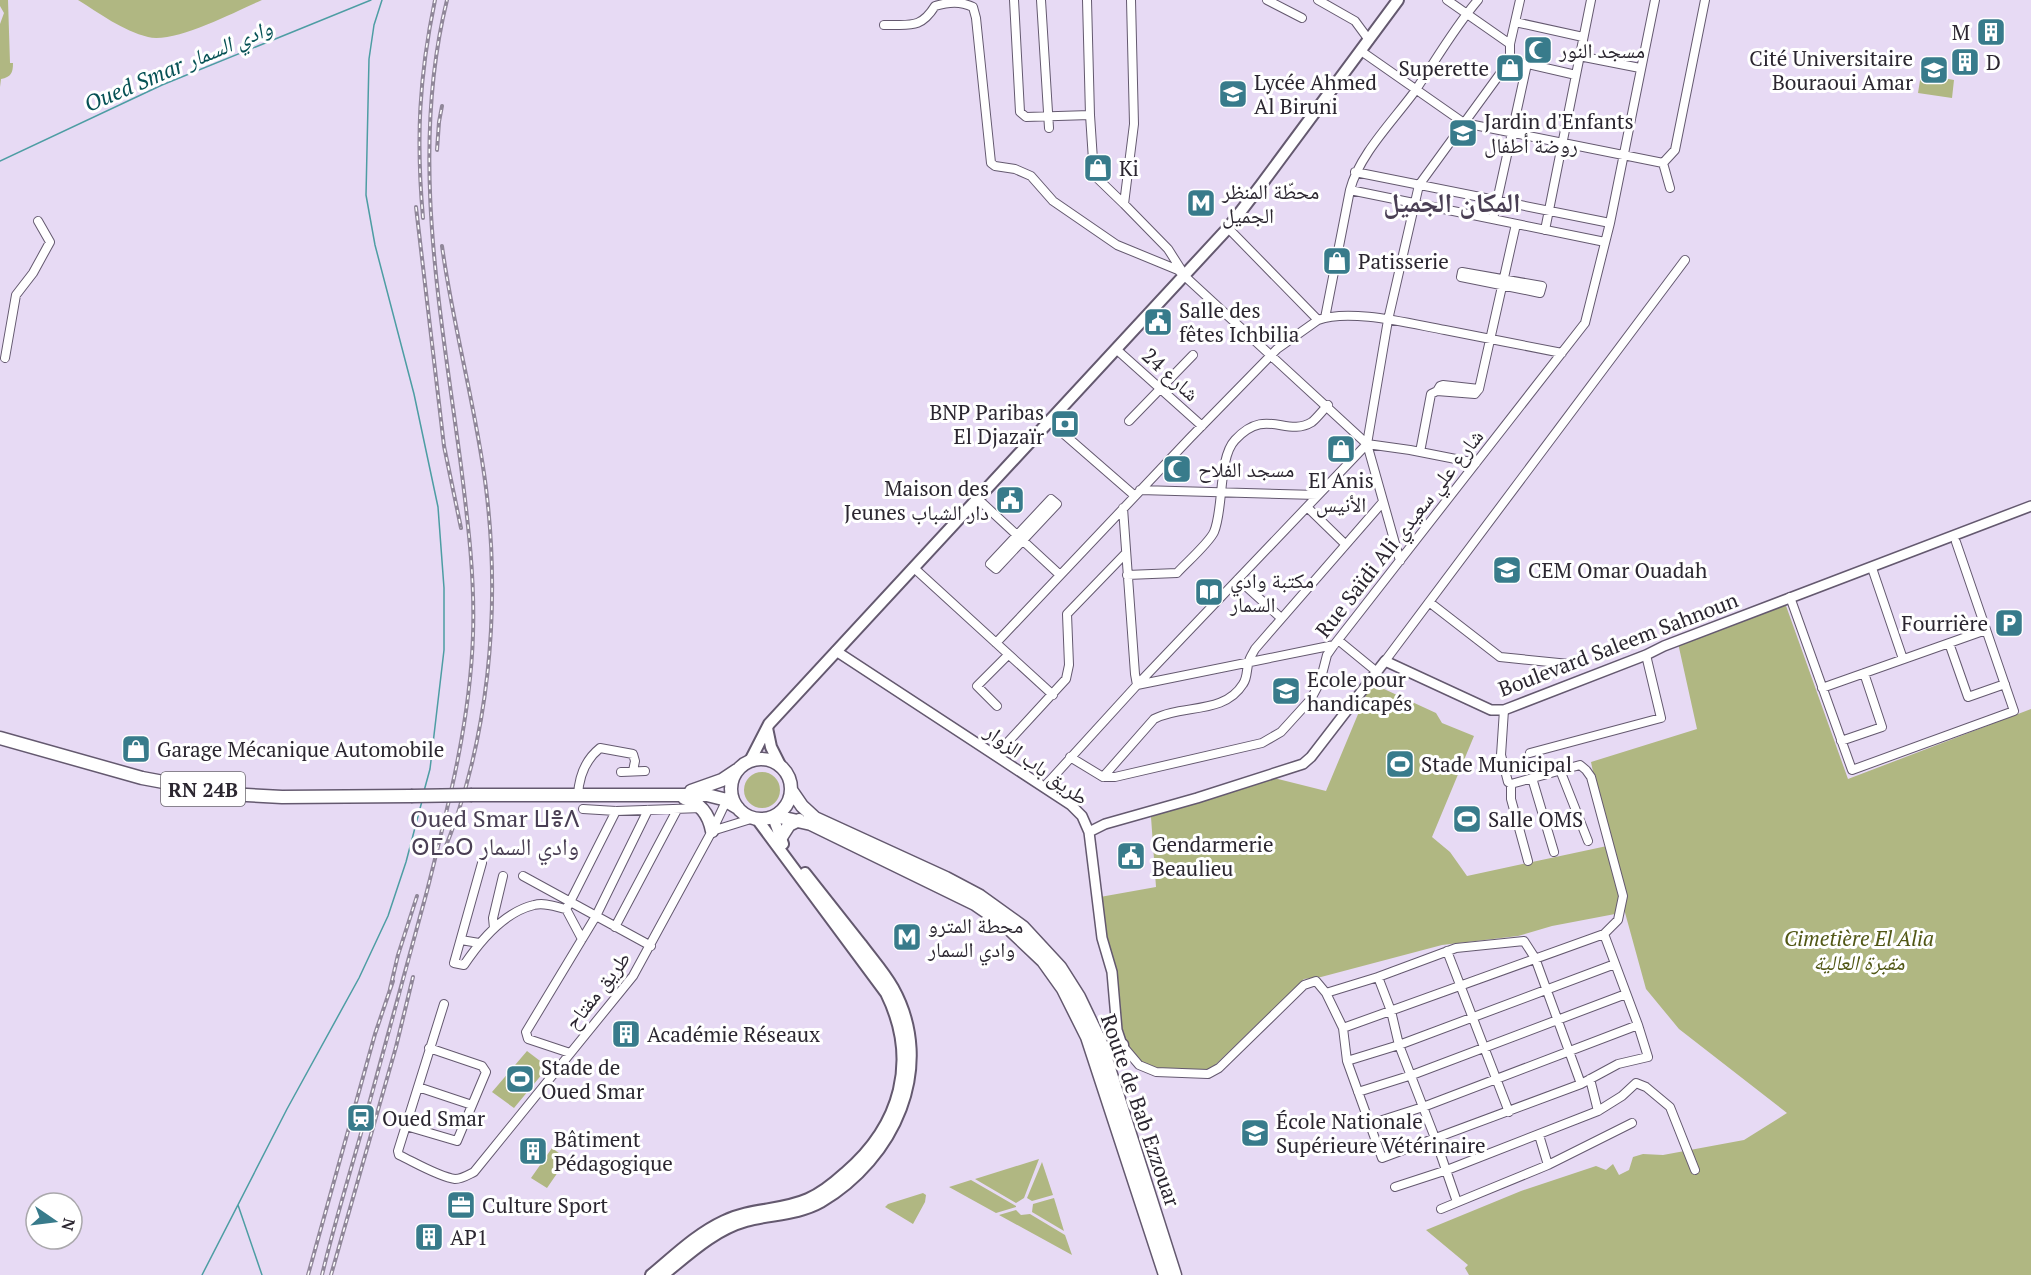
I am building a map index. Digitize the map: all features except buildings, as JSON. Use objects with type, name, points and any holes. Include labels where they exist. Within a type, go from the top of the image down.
[{"type":"main road","points":[[651,1275],[687,1244],[723,1221],[748,1212],[802,1201],[829,1186],[852,1167],[879,1137],[889,1120],[901,1083],[903,1066],[900,1035],[897,1019],[886,993],[755,819],[738,808],[729,796],[732,781],[747,764],[767,728],[836,651],[1228,228],[1398,0]]},
{"type":"main road","points":[[755,819],[774,816],[786,805],[791,790],[790,781],[771,747],[767,728]]},
{"type":"main road","name":"RN 24B","points":[[0,738],[142,778],[228,794],[282,797],[578,795]]},
{"type":"main road","points":[[676,796],[710,785],[747,764],[767,760],[781,767]]},
{"type":"main road","name":"Route de Bab Ezzouar","points":[[791,790],[807,812],[815,818],[950,885],[1004,924],[1042,961],[1072,1004],[1098,1051],[1175,1275]]},
{"type":"main road","points":[[578,795],[729,796]]},
{"type":"main road","points":[[676,796],[695,802],[703,808],[711,823],[712,831]]},
{"type":"main road","points":[[663,1275],[693,1250],[725,1229],[748,1221],[804,1209],[821,1202],[832,1194],[858,1172],[885,1142],[896,1123],[908,1087],[911,1049],[905,1017],[894,989],[780,839],[774,816]]},
{"type":"main road","name":"Route de Bab Ezzouar","points":[[774,816],[811,824],[950,885]]},
{"type":"main road","points":[[780,839],[789,825],[799,820]]},
{"type":"main road","points":[[1098,1051],[1120,1042]]},
{"type":"main road","name":"Route de Bab Ezzouar","points":[[1098,1051],[1165,1275]]},
{"type":"street","points":[[1014,0],[1020,112],[1026,117],[1090,115]]},
{"type":"street","points":[[1041,0],[1047,116],[1050,128]]},
{"type":"street","points":[[1087,0],[1094,175],[1173,255],[1184,275]]},
{"type":"street","points":[[1124,204],[1134,124],[1131,0]]},
{"type":"street","points":[[1267,0],[1302,18]]},
{"type":"street","points":[[1318,0],[1355,21],[1369,40]]},
{"type":"street","points":[[1447,0],[1510,44]]},
{"type":"street","points":[[1321,319],[1355,172],[1478,0]]},
{"type":"street","points":[[1400,561],[1367,444],[1388,320],[1419,185],[1510,60],[1510,44],[1520,0]]},
{"type":"street","points":[[1545,230],[1591,0]]},
{"type":"street","name":"Rue Saïdi Ali شارع علي سعيدي","points":[[1103,777],[1141,772],[1262,743],[1281,732],[1311,699],[1320,682],[1327,655],[1336,642],[1585,322],[1610,223],[1654,0]]},
{"type":"street","points":[[1663,162],[1675,150],[1705,0]]},
{"type":"street","points":[[884,25],[918,24],[926,20],[935,6],[946,3],[965,3],[973,7],[991,163],[1000,168],[1025,172],[1053,201],[1117,245],[1173,267],[1184,275],[1270,356],[1328,405],[1367,444],[1476,464]]},
{"type":"street","points":[[1515,22],[1583,37]]},
{"type":"street","points":[[1361,51],[1464,123],[1663,162]]},
{"type":"street","points":[[1580,56],[1640,68]]},
{"type":"street","points":[[1510,60],[1576,75]]},
{"type":"street","points":[[1493,219],[1527,64]]},
{"type":"street","points":[[1663,162],[1670,188]]},
{"type":"street","points":[[1355,172],[1610,223]]},
{"type":"street","points":[[1350,190],[1605,242]]},
{"type":"street","points":[[5,358],[16,295],[33,273],[50,243],[38,221]]},
{"type":"street","points":[[1420,452],[1431,394],[1437,391],[1475,394],[1479,389],[1516,224]]},
{"type":"street","points":[[1228,228],[1321,319]]},
{"type":"street","points":[[1089,832],[1105,824],[1303,764],[1311,757],[1685,261]]},
{"type":"street","points":[[996,644],[1270,356],[1321,319],[1358,316],[1388,320],[1562,353]]},
{"type":"street","name":"شارع 24","points":[[1116,349],[1202,426]]},
{"type":"street","points":[[1129,421],[1193,355]]},
{"type":"street","points":[[1127,575],[1177,573],[1214,533],[1225,464],[1233,441],[1248,429],[1262,423],[1292,427],[1311,422],[1328,405]]},
{"type":"street","points":[[1050,422],[1138,493],[1317,495]]},
{"type":"street","points":[[1044,787],[1137,685],[1367,444]]},
{"type":"street","points":[[978,499],[1060,575]]},
{"type":"street","points":[[1051,499],[1057,504],[1020,537],[1051,499]]},
{"type":"street","points":[[1070,757],[1103,777],[1154,719],[1165,713],[1216,704],[1230,698],[1245,683],[1248,662],[1255,649],[1382,503]]},
{"type":"street","name":"Boulevard Saleem Sahnoun","points":[[1385,661],[1491,710],[1504,710],[1790,597],[1872,568],[2031,506]]},
{"type":"street","points":[[1306,507],[1345,544]]},
{"type":"street","points":[[1123,508],[1137,685]]},
{"type":"street","points":[[1790,597],[1852,770],[2014,711],[1956,542]]},
{"type":"street","points":[[996,755],[1066,679],[1070,665],[1067,614],[1126,553]]},
{"type":"street","points":[[914,568],[1053,695]]},
{"type":"street","points":[[1872,568],[1903,659]]},
{"type":"street","points":[[1238,579],[1281,618]]},
{"type":"street","points":[[1429,602],[1500,657],[1569,664]]},
{"type":"street","points":[[1822,688],[1986,630]]},
{"type":"street","points":[[1137,685],[1336,642],[1377,672]]},
{"type":"street","points":[[1949,643],[1968,697],[2005,684]]},
{"type":"street","name":"طريق باب الزوار","points":[[836,651],[1077,810],[1089,832],[1101,938],[1112,972],[1120,1042]]},
{"type":"street","points":[[997,706],[976,686],[1008,655]]},
{"type":"street","points":[[1530,753],[1661,718],[1646,655]]},
{"type":"street","points":[[1841,741],[1882,727],[1864,673]]},
{"type":"street","points":[[1504,710],[1501,754],[1508,782],[1511,784],[1511,799],[1528,861]]},
{"type":"street","points":[[578,795],[578,782],[586,764],[591,755],[600,748],[633,754],[635,761],[633,771]]},
{"type":"street","points":[[1342,1028],[1604,934],[1618,920],[1623,896],[1601,810],[1591,777],[1586,770],[1580,765],[1511,784]]},
{"type":"street","points":[[1560,770],[1588,842]]},
{"type":"street","points":[[621,772],[645,771]]},
{"type":"street","points":[[1532,778],[1554,852]]},
{"type":"street","name":"طريق مفتاح","points":[[444,1004],[398,1151],[399,1155],[455,1179],[474,1172],[633,976],[729,796]]},
{"type":"street","points":[[583,809],[616,811],[703,808]]},
{"type":"street","points":[[570,1053],[528,1039],[526,1032],[596,916],[648,810]]},
{"type":"street","points":[[615,927],[677,810]]},
{"type":"street","points":[[582,939],[568,906],[616,811]]},
{"type":"street","points":[[712,831],[755,819]]},
{"type":"street","points":[[482,863],[454,963],[464,965],[479,943],[494,928],[516,912],[534,905],[568,906]]},
{"type":"street","points":[[494,928],[493,918],[503,876]]},
{"type":"street","points":[[523,876],[568,906],[596,916],[651,945]]},
{"type":"street","points":[[1120,1042],[1133,1060],[1149,1070],[1208,1074],[1219,1068],[1304,985],[1316,981],[1326,993],[1342,1028],[1347,1061],[1382,1158],[1581,1084],[1618,1064],[1648,1058],[1604,934]]},
{"type":"street","points":[[461,940],[479,943]]},
{"type":"street","points":[[1326,993],[1378,977],[1456,948],[1524,941],[1535,958],[1581,1084]]},
{"type":"street","points":[[1447,951],[1509,1112]]},
{"type":"street","points":[[1347,1061],[1400,1045],[1615,964]]},
{"type":"street","points":[[1378,977],[1457,1202]]},
{"type":"street","points":[[1358,1092],[1412,1075],[1626,994]]},
{"type":"street","points":[[1370,1124],[1423,1107],[1638,1025]]},
{"type":"street","points":[[406,1126],[457,1141],[486,1072],[486,1068],[429,1048]]},
{"type":"street","points":[[1590,1079],[1598,1111]]},
{"type":"street","points":[[1395,1188],[1598,1111],[1622,1096],[1636,1083],[1646,1087],[1670,1107],[1695,1170]]},
{"type":"street","points":[[418,1087],[472,1106]]},
{"type":"street","points":[[1441,1209],[1548,1165],[1632,1123]]},
{"type":"street","points":[[1539,1135],[1548,1165]]},
{"type":"green space","points":[[0,0],[8,0],[10,63],[13,63],[13,69],[11,74],[1,79],[0,87],[0,24],[4,13]]},
{"type":"green space","points":[[78,0],[262,0],[189,31],[159,38],[129,31]]},
{"type":"green space","points":[[1921,74],[1954,80],[1952,98],[1918,93]]},
{"type":"green space","name":"Cimetière El Alia مقبرة العالية","points":[[1785,603],[1848,779],[2031,709],[2031,1275],[1469,1275],[1465,1268],[1468,1265],[1426,1230],[1521,1191],[1596,1166],[1606,1170],[1613,1164],[1619,1175],[1629,1170],[1633,1157],[1643,1154],[1663,1155],[1744,1140],[1787,1113],[1679,1029],[1646,989],[1613,869],[1591,762],[1697,729],[1678,643]]},
{"type":"green space","points":[[1371,683],[1436,713],[1442,723],[1474,736],[1432,837],[1450,852],[1467,876],[1607,846],[1619,899],[1615,914],[1552,926],[1518,936],[1442,945],[1321,977],[1304,979],[1211,1069],[1157,1070],[1142,1066],[1124,1046],[1114,963],[1106,957],[1100,897],[1156,887],[1151,817],[1266,776],[1326,791]]},
{"type":"green space","points":[[762,772],[775,777],[780,790],[775,803],[762,808],[749,803],[744,790],[749,777]]},
{"type":"green space","name":"Stade de Oued Smar","points":[[527,1051],[548,1067],[514,1108],[492,1092]]},
{"type":"green space","points":[[552,1148],[567,1159],[547,1188],[531,1178]]},
{"type":"green space","points":[[1039,1159],[1024,1198],[1016,1203],[975,1179]]},
{"type":"green space","points":[[1042,1162],[1053,1195],[1032,1201],[1027,1198]]},
{"type":"green space","points":[[971,1180],[1016,1207],[996,1213],[949,1187]]},
{"type":"green space","points":[[923,1193],[926,1195],[925,1202],[913,1224],[885,1207],[888,1204]]},
{"type":"green space","points":[[1054,1198],[1064,1231],[1032,1212],[1033,1204]]},
{"type":"green space","points":[[1016,1210],[1021,1215],[1030,1214],[1065,1235],[1072,1255],[999,1215]]},
{"type":"waterway","name":"Oued Smar وادي السمار","points":[[0,161],[162,85],[371,0]]},
{"type":"waterway","points":[[382,0],[374,25],[369,59],[366,195],[375,245],[414,394],[438,507],[444,588],[444,650],[430,769],[424,791]]},
{"type":"waterway","points":[[202,1275],[287,1109],[359,978],[388,916],[406,862],[422,801]]},
{"type":"waterway","points":[[238,1205],[262,1275]]},
{"type":"railway","points":[[423,218],[420,108],[425,55],[435,0]]},
{"type":"railway","points":[[322,1275],[435,859],[463,733],[471,668],[473,593],[470,550],[438,291],[429,175],[430,116],[436,58],[447,0]]},
{"type":"railway","points":[[437,150],[442,106]]},
{"type":"railway","points":[[416,207],[444,446],[461,528]]},
{"type":"railway","points":[[442,246],[482,458],[490,534],[492,581],[491,628],[481,722],[458,813],[442,856]]},
{"type":"railway","points":[[390,989],[417,896]]},
{"type":"railway","points":[[331,1275],[396,1047],[413,977]]},
{"type":"railway","points":[[308,1275],[375,1034],[393,981]]},
{"type":"place","name":"M","points":[[1991,32]]},
{"type":"place","name":"مسجد النور","points":[[1538,50]]},
{"type":"place","name":"D","points":[[1965,62]]},
{"type":"place","name":"Superette","points":[[1510,68]]},
{"type":"place","name":"Cité Universitaire Bouraoui Amar","points":[[1934,70]]},
{"type":"place","name":"Lycée Ahmed Al Biruni","points":[[1233,94]]},
{"type":"place","name":"Jardin d'Enfants روضة أطفال","points":[[1463,133]]},
{"type":"place","name":"Ki","points":[[1098,168]]},
{"type":"place","name":"محطّة المنظر الجميل","points":[[1201,203]]},
{"type":"place","name":"Patisserie","points":[[1337,261]]},
{"type":"place","name":"Salle des fêtes Ichbilia","points":[[1158,322]]},
{"type":"place","name":"BNP Paribas El Djazaïr","points":[[1065,424]]},
{"type":"place","name":"El Anis الأنيس","points":[[1341,449]]},
{"type":"place","name":"مسجد الفلاح","points":[[1177,469]]},
{"type":"place","name":"Maison des Jeunes دار الشباب","points":[[1010,500]]},
{"type":"place","name":"CEM Omar Ouadah","points":[[1507,570]]},
{"type":"place","name":"مكتبة وادي السمار","points":[[1209,592]]},
{"type":"place","name":"Fourrière","points":[[2009,623]]},
{"type":"place","name":"Ecole pour handicapés","points":[[1286,691]]},
{"type":"place","name":"Garage Mécanique Automobile","points":[[136,749]]},
{"type":"place","name":"Stade Municipal","points":[[1400,764]]},
{"type":"place","name":"Salle OMS","points":[[1467,819]]},
{"type":"place","name":"Gendarmerie Beaulieu","points":[[1131,856]]},
{"type":"place","name":"محطة المترو وادي السمار","points":[[907,937]]},
{"type":"place","name":"Académie Réseaux","points":[[626,1034]]},
{"type":"place","name":"Stade de Oued Smar","points":[[520,1079]]},
{"type":"place","name":"Oued Smar","points":[[361,1118]]},
{"type":"place","name":"École Nationale Supérieure Vétérinaire","points":[[1255,1133]]},
{"type":"place","name":"Bâtiment Pédagogique","points":[[533,1151]]},
{"type":"place","name":"Culture Sport","points":[[461,1205]]},
{"type":"place","name":"AP1","points":[[429,1237]]},
{"type":"district","name":"المكان الجميل","points":[[1452,202]]},
{"type":"district","name":"Oued Smar ⵡⴻⴷ ⵙⵎⴰⵔ وادي السمار","points":[[495,832]]}]
